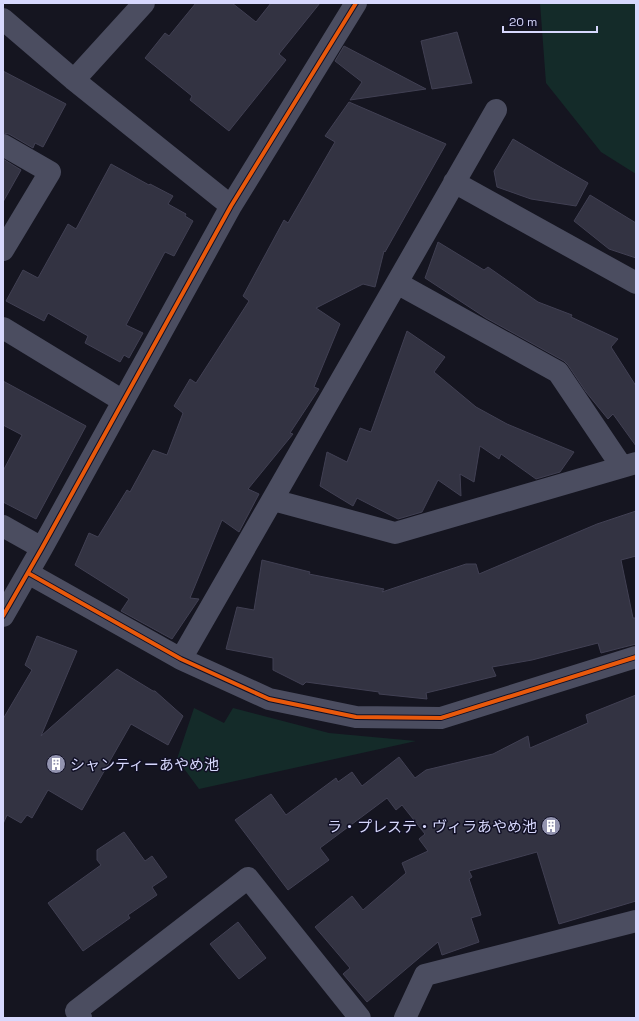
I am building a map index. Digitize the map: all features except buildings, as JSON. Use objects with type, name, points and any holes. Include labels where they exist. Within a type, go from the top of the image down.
[{"type":"street","points":[[74,80],[144,3]]},
{"type":"street","points":[[3,616],[124,401],[231,206],[356,3]]},
{"type":"street","points":[[3,19],[74,80],[231,206]]},
{"type":"street","points":[[181,659],[496,110]]},
{"type":"street","points":[[3,145],[50,172],[3,250]]},
{"type":"street","points":[[454,182],[636,283]]},
{"type":"street","points":[[272,500],[395,533],[629,465],[558,372],[397,283]]},
{"type":"street","points":[[3,328],[124,401]]},
{"type":"street","points":[[3,526],[42,548]]},
{"type":"street","points":[[28,573],[181,659],[269,699],[356,717],[441,718],[636,657]]},
{"type":"street","points":[[81,1018],[76,1011],[248,878],[360,1018]]},
{"type":"street","points":[[405,1018],[425,975],[636,921]]},
{"type":"green space","points":[[540,3],[636,3],[636,174],[601,152],[546,83]]},
{"type":"green space","points":[[194,708],[224,723],[233,708],[329,733],[416,741],[199,789],[177,759]]},
{"type":"cycle path","points":[[3,616],[231,206],[356,3]]},
{"type":"cycle path","points":[[28,573],[181,659],[269,699],[356,717],[441,718],[636,657]]},
{"type":"place","name":"シャンティーあやめ池","points":[[56,764]]},
{"type":"place","name":"ラ・プレステ・ヴィラあやめ池","points":[[551,826]]}]
